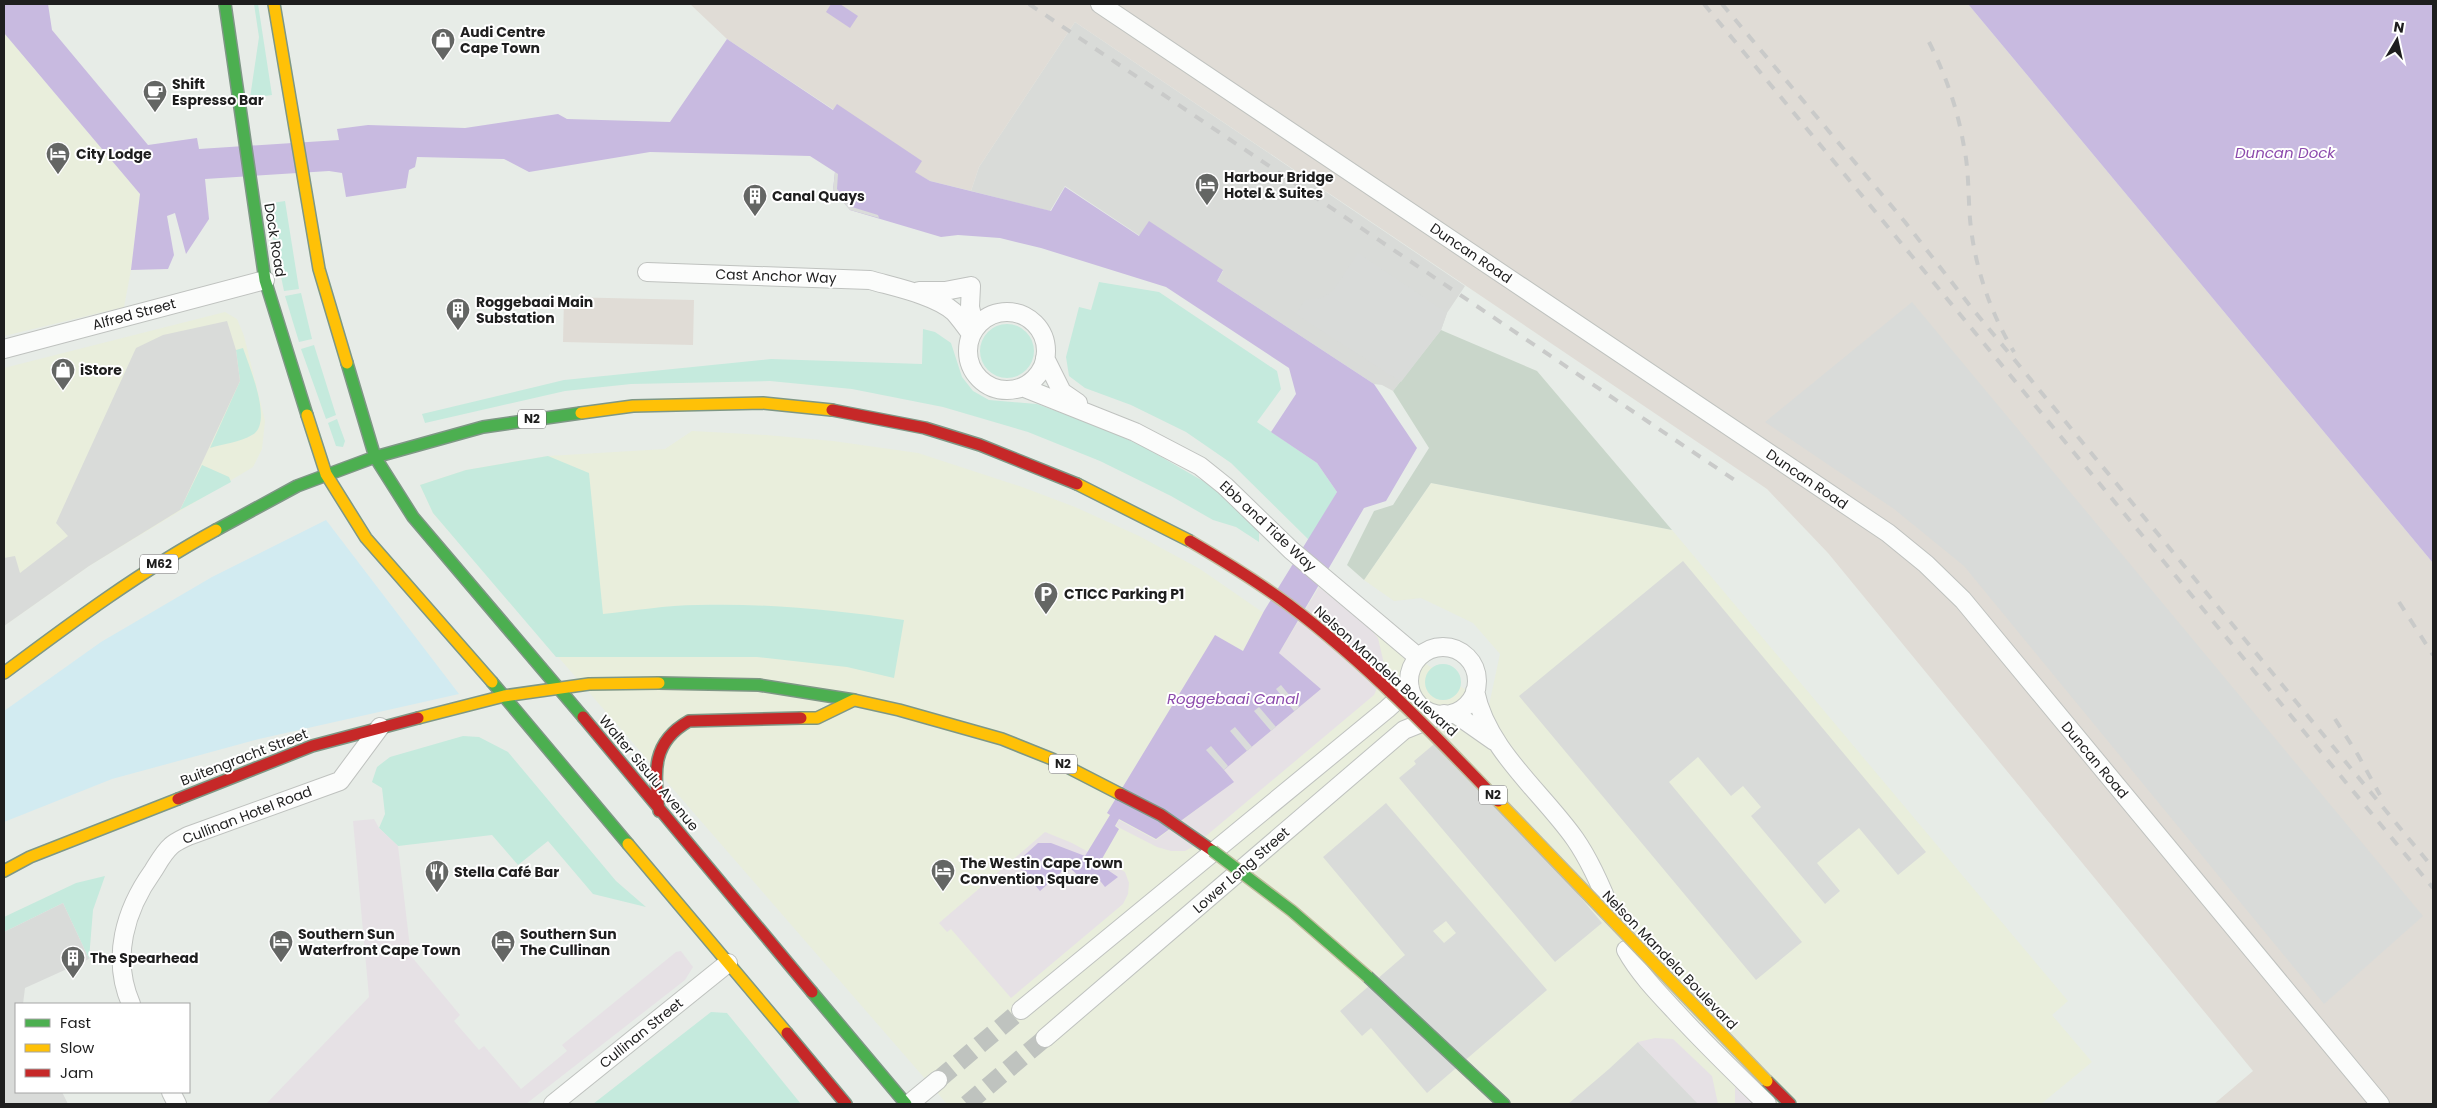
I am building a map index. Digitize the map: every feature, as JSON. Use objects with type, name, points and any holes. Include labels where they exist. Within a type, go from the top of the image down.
[{"type":"main road","name":"Dock Road","points":[[225,4],[264,280],[326,474]]},
{"type":"main road","points":[[274,4],[319,268],[375,457]]},
{"type":"main road","name":"Nelson Mandela Boulevard","points":[[326,474],[375,457],[483,427],[633,406],[692,403],[763,403],[824,410],[925,428],[980,445],[1077,484],[1208,551],[1272,593],[1324,631],[1438,736],[1646,958],[1790,1104]]},
{"type":"main road","name":"Walter Sisulu Avenue","points":[[375,457],[413,517],[558,687],[659,811],[906,1104]]},
{"type":"main road","points":[[326,474],[366,538],[504,696],[846,1104]]},
{"type":"main road","name":"M62","points":[[4,673],[74,620],[139,576],[215,530],[326,474]]},
{"type":"main road","name":"N2","points":[[504,696],[558,687],[683,682],[750,685],[854,700],[950,723],[1002,739],[1052,759],[1161,815],[1264,887],[1316,929],[1504,1104]]},
{"type":"main road","name":"Buitengracht Street","points":[[4,871],[40,854],[304,749],[380,727],[504,696]]},
{"type":"main road","points":[[659,811],[655,772],[664,746],[680,725],[689,721],[817,718],[854,700]]},
{"type":"street","name":"Duncan Road","points":[[1100,4],[1888,534],[1926,564],[1963,600],[2380,1104]]},
{"type":"street","name":"Cast Anchor Way","points":[[647,272],[863,279],[903,290],[945,306],[973,331]]},
{"type":"street","name":"Alfred Street","points":[[4,349],[264,280]]},
{"type":"street","name":"Cast Anchor Way","points":[[903,290],[934,292],[970,286]]},
{"type":"street","points":[[970,286],[986,303],[1002,312]]},
{"type":"street","points":[[970,286],[973,331],[968,347],[968,360],[974,373],[983,382],[996,389],[1009,390],[1022,387],[1037,375],[1045,358],[1046,346],[1042,334],[1035,324],[1026,317],[1014,312],[1002,312],[989,316],[973,331]]},
{"type":"street","name":"Ebb and Tide Way","points":[[1045,358],[1062,392],[1102,418]]},
{"type":"street","name":"Ebb and Tide Way","points":[[1022,387],[1157,442],[1200,466],[1225,486],[1291,550],[1418,657]]},
{"type":"street","points":[[1497,743],[1449,713],[1429,712],[1422,707],[1412,695],[1410,688],[1410,671],[1418,657],[1426,651],[1445,647],[1463,654],[1475,670],[1475,691],[1479,709],[1497,743],[1575,839],[1598,879],[1626,952],[1647,980],[1704,1043],[1767,1104]]},
{"type":"street","points":[[1021,1010],[1380,715],[1410,688]]},
{"type":"street","points":[[1449,713],[1469,702],[1475,691]]},
{"type":"street","name":"Lower Long Street","points":[[1045,1038],[1404,730],[1449,713]]},
{"type":"street","name":"Cullinan Hotel Road","points":[[132,1003],[124,988],[121,970],[122,940],[130,910],[143,885],[171,846],[188,836],[340,781],[380,727]]},
{"type":"street","name":"Cullinan Street","points":[[553,1104],[728,962]]},
{"type":"street","points":[[909,1104],[938,1080]]},
{"type":"shaded area","points":[[254,4],[258,4],[272,95],[250,98],[259,37]]},
{"type":"shaded area","points":[[690,4],[1968,4],[2433,563],[2433,1104],[2214,1104],[2253,1071],[1828,553],[1767,489],[1075,22],[979,167],[971,191],[930,181],[914,172],[921,161],[837,105],[834,110],[727,39]]},
{"type":"shaded area","points":[[1075,22],[1465,286],[1447,313],[1441,330],[1393,391],[1382,385],[1374,384],[1217,281],[1223,271],[1149,222],[1140,236],[1065,186],[1050,211],[971,191],[979,167]]},
{"type":"shaded area","points":[[4,33],[140,194],[131,270],[124,307],[4,336]]},
{"type":"shaded area","points":[[285,201],[299,289],[284,291],[266,204]]},
{"type":"shaded area","points":[[1358,253],[1447,313],[1441,330],[1401,382],[1296,314],[1305,300],[1322,298],[1333,291]]},
{"type":"shaded area","points":[[1099,282],[1159,292],[1277,371],[1281,389],[1257,422],[1317,463],[1337,492],[1309,540],[1231,463],[1186,432],[1131,405],[1085,388],[1069,376],[1066,357],[1079,307],[1091,310]]},
{"type":"shaded area","points":[[301,293],[312,339],[299,342],[285,296]]},
{"type":"shaded area","points":[[564,297],[694,300],[693,345],[563,342]]},
{"type":"shaded area","points":[[1912,302],[2423,916],[2324,1004],[1964,566],[1894,509],[1765,422]]},
{"type":"shaded area","points":[[225,312],[237,319],[244,336],[265,421],[262,449],[253,467],[89,566],[4,626],[4,368]]},
{"type":"shaded area","points":[[227,321],[236,350],[240,381],[180,510],[89,566],[4,626],[4,558],[15,556],[20,573],[68,536],[56,523],[136,348],[163,335]]},
{"type":"shaded area","points":[[1007,324],[1017,326],[1026,332],[1032,341],[1034,351],[1032,361],[1026,370],[1017,376],[1007,378],[997,376],[988,370],[982,361],[980,351],[982,341],[988,332],[997,326]]},
{"type":"shaded area","points":[[923,329],[935,332],[951,343],[962,377],[973,391],[989,400],[1037,404],[1105,429],[1144,447],[1222,492],[1259,530],[1259,542],[1236,527],[1213,520],[1171,496],[1100,461],[1028,432],[943,407],[852,389],[770,381],[631,384],[565,391],[425,423],[422,414],[564,380],[771,359],[922,364]]},
{"type":"shaded area","points":[[1441,330],[1537,371],[1672,530],[1431,483],[1364,580],[1347,565],[1374,511],[1393,505],[1429,448],[1393,391]]},
{"type":"shaded area","points":[[314,345],[336,415],[326,419],[301,349]]},
{"type":"shaded area","points":[[243,348],[258,394],[261,419],[258,429],[252,435],[237,441],[210,448],[240,381],[236,350]]},
{"type":"shaded area","points":[[337,419],[345,441],[343,447],[336,446],[328,423]]},
{"type":"shaded area","points":[[692,431],[833,441],[918,453],[1022,487],[1075,507],[1139,536],[1200,569],[1291,632],[1319,587],[1368,626],[1489,705],[1500,654],[1473,623],[1421,598],[1394,601],[1364,580],[1431,483],[1672,530],[2068,1001],[2052,1015],[2092,1062],[2041,1104],[947,1104],[433,513],[420,485],[466,470],[548,456],[665,449]]},
{"type":"shaded area","points":[[548,456],[589,473],[603,614],[686,605],[750,605],[827,610],[904,620],[894,678],[847,667],[757,657],[556,657],[433,513],[420,485],[466,470]]},
{"type":"shaded area","points":[[202,465],[229,477],[231,482],[180,510]]},
{"type":"shaded area","points":[[326,520],[459,694],[259,739],[112,779],[4,822],[4,711],[101,642],[212,577]]},
{"type":"shaded area","points":[[1683,561],[1926,852],[1898,875],[1859,828],[1817,863],[1840,891],[1825,904],[1751,816],[1761,807],[1743,786],[1731,796],[1698,757],[1669,782],[1802,942],[1756,980],[1519,696]]},
{"type":"shaded area","points":[[1319,587],[1368,626],[1378,638],[1384,664],[1381,679],[1374,695],[1194,846],[1185,851],[1171,851],[1157,847],[1116,826],[1119,820],[1156,840],[1233,782],[1224,770],[1321,689],[1279,653]]},
{"type":"shaded area","points":[[1443,664],[1450,665],[1456,669],[1460,675],[1460,689],[1456,695],[1450,699],[1443,700],[1436,699],[1430,695],[1426,689],[1425,682],[1426,675],[1430,669],[1436,665]]},
{"type":"shaded area","points":[[1445,735],[1602,923],[1555,962],[1399,778],[1416,764],[1414,761]]},
{"type":"shaded area","points":[[463,736],[479,737],[508,752],[616,881],[646,907],[593,894],[548,841],[518,865],[492,835],[398,846],[379,828],[385,814],[382,788],[372,782],[377,767],[390,757]]},
{"type":"shaded area","points":[[1386,803],[1547,990],[1427,1093],[1371,1028],[1362,1036],[1340,1011],[1405,955],[1323,857]],"holes":[[[1446,921],[1456,933],[1444,943],[1433,931]]]},
{"type":"shaded area","points":[[374,819],[379,828],[398,846],[411,956],[460,1015],[454,1021],[479,1050],[484,1046],[521,1089],[567,1051],[562,1045],[676,952],[681,951],[693,967],[685,980],[526,1104],[266,1104],[369,997],[353,821]]},
{"type":"shaded area","points":[[1045,832],[1072,843],[1125,872],[1129,883],[1128,894],[1123,904],[1011,998],[951,929],[947,932],[939,923]]},
{"type":"shaded area","points":[[105,876],[93,910],[89,959],[63,903],[4,932],[4,917],[76,883]]},
{"type":"shaded area","points":[[63,903],[89,959],[25,988],[23,1003],[15,1003],[15,1093],[62,1093],[68,1104],[4,1104],[4,932]]},
{"type":"shaded area","points":[[711,1012],[727,1013],[801,1104],[593,1104]]},
{"type":"shaded area","points":[[1655,1038],[1673,1039],[1712,1076],[1718,1104],[1698,1104],[1638,1042]]},
{"type":"shaded area","points":[[1638,1042],[1699,1103],[1568,1104],[1609,1069]]},
{"type":"shaded area","points":[[1735,1087],[1753,1104],[1735,1104]]},
{"type":"water","name":"Roggebaai Canal","points":[[4,4],[48,4],[52,30],[148,145],[197,138],[199,149],[339,140],[337,129],[368,125],[465,128],[558,114],[567,119],[670,122],[727,39],[833,110],[837,104],[922,161],[915,172],[930,181],[1051,211],[1065,187],[1139,236],[1149,221],[1223,270],[1217,281],[1374,384],[1417,448],[1386,501],[1364,508],[1279,653],[1321,689],[1224,770],[1234,782],[1156,839],[1119,819],[1115,826],[1119,829],[1099,864],[1118,877],[1105,887],[1097,877],[1088,885],[1068,866],[1040,891],[1016,863],[1038,843],[1051,843],[1085,856],[1110,815],[1107,813],[1215,635],[1243,651],[1264,611],[1337,492],[1317,463],[1271,432],[1296,394],[1289,368],[1166,287],[1041,248],[1000,238],[958,235],[941,237],[850,210],[833,190],[835,172],[810,156],[650,152],[529,172],[504,159],[417,157],[415,167],[409,170],[406,188],[346,197],[342,173],[329,171],[205,179],[209,219],[186,254],[175,213],[167,216],[174,255],[168,269],[131,270],[140,194],[4,33]]},
{"type":"water","points":[[831,4],[840,4],[858,16],[850,28],[826,12]]},
{"type":"water","name":"Duncan Dock","points":[[1968,4],[2433,4],[2433,563]]},
{"type":"pier","points":[[835,172],[838,174],[837,189],[852,207],[878,215],[879,218],[850,210],[833,190]]},
{"type":"pier","points":[[1281,685],[1299,707],[1294,711],[1276,689]]},
{"type":"pier","points":[[1259,707],[1276,727],[1271,731],[1254,711]]},
{"type":"pier","points":[[1235,727],[1252,747],[1247,751],[1230,731]]},
{"type":"pier","points":[[1211,746],[1228,766],[1224,770],[1206,750]]},
{"type":"tunnel","points":[[938,1080],[1021,1010]]},
{"type":"tunnel","points":[[967,1104],[1045,1038]]},
{"type":"railway","points":[[1029,4],[1736,481]]},
{"type":"railway","points":[[1704,4],[2433,888]]},
{"type":"railway","points":[[1722,4],[1905,222],[1971,307],[2433,868]]},
{"type":"railway","points":[[1929,42],[1951,93],[1961,133],[1967,165],[1972,236],[1979,271],[1998,321],[2014,352]]},
{"type":"railway","points":[[2399,602],[2433,655]]},
{"type":"railway","points":[[2335,719],[2380,795]]},
{"type":"traffic: fast","points":[[225,4],[265,280],[307,415]]},
{"type":"traffic: fast","points":[[347,363],[375,457],[413,517],[583,717]]},
{"type":"traffic: fast","points":[[216,530],[297,486],[375,457],[483,427],[581,413]]},
{"type":"traffic: fast","points":[[492,682],[628,844]]},
{"type":"traffic: fast","points":[[659,683],[759,685],[854,700]]},
{"type":"traffic: fast","points":[[1213,851],[1292,911],[1368,977]]},
{"type":"traffic: fast","points":[[1368,977],[1504,1104]]},
{"type":"traffic: fast","points":[[812,992],[906,1104]]},
{"type":"traffic: slow","points":[[274,4],[319,269],[347,363]]},
{"type":"traffic: slow","points":[[581,413],[633,406],[763,403],[832,410]]},
{"type":"traffic: slow","points":[[307,415],[326,474],[366,538],[492,682]]},
{"type":"traffic: slow","points":[[1077,484],[1190,541]]},
{"type":"traffic: slow","points":[[4,673],[81,616],[134,580],[216,530]]},
{"type":"traffic: slow","points":[[418,718],[504,696],[589,684],[659,683]]},
{"type":"traffic: slow","points":[[801,718],[817,718],[854,700],[899,710],[1002,739],[1052,759],[1120,794]]},
{"type":"traffic: slow","points":[[4,871],[30,857],[178,799]]},
{"type":"traffic: slow","points":[[1498,801],[1767,1081]]},
{"type":"traffic: slow","points":[[628,844],[787,1033]]},
{"type":"traffic: jam","points":[[832,410],[925,428],[980,445],[1077,484]]},
{"type":"traffic: jam","points":[[1190,541],[1277,596],[1345,650],[1423,724],[1498,801]]},
{"type":"traffic: jam","points":[[583,717],[812,992]]},
{"type":"traffic: jam","points":[[178,799],[312,746],[418,718]]},
{"type":"traffic: jam","points":[[659,811],[656,772],[661,749],[667,739],[689,721],[801,718]]},
{"type":"traffic: jam","points":[[1120,794],[1161,815],[1213,851]]},
{"type":"traffic: jam","points":[[787,1033],[846,1104]]},
{"type":"traffic: jam","points":[[1767,1081],[1790,1104]]},
{"type":"place","name":"Audi Centre Cape Town","points":[[443,61]]},
{"type":"place","name":"Shift Espresso Bar","points":[[155,113]]},
{"type":"place","name":"City Lodge","points":[[58,175]]},
{"type":"place","name":"Harbour Bridge Hotel & Suites","points":[[1207,206]]},
{"type":"place","name":"Canal Quays","points":[[755,217]]},
{"type":"place","name":"Roggebaai Main Substation","points":[[458,331]]},
{"type":"place","name":"iStore","points":[[63,391]]},
{"type":"place","name":"CTICC Parking P1","points":[[1046,615]]},
{"type":"place","name":"The Westin Cape Town Convention Square","points":[[943,892]]},
{"type":"place","name":"Stella Café Bar","points":[[437,893]]},
{"type":"place","name":"Southern Sun Waterfront Cape Town","points":[[281,963]]},
{"type":"place","name":"Southern Sun The Cullinan","points":[[503,963]]},
{"type":"place","name":"The Spearhead","points":[[73,979]]}]
